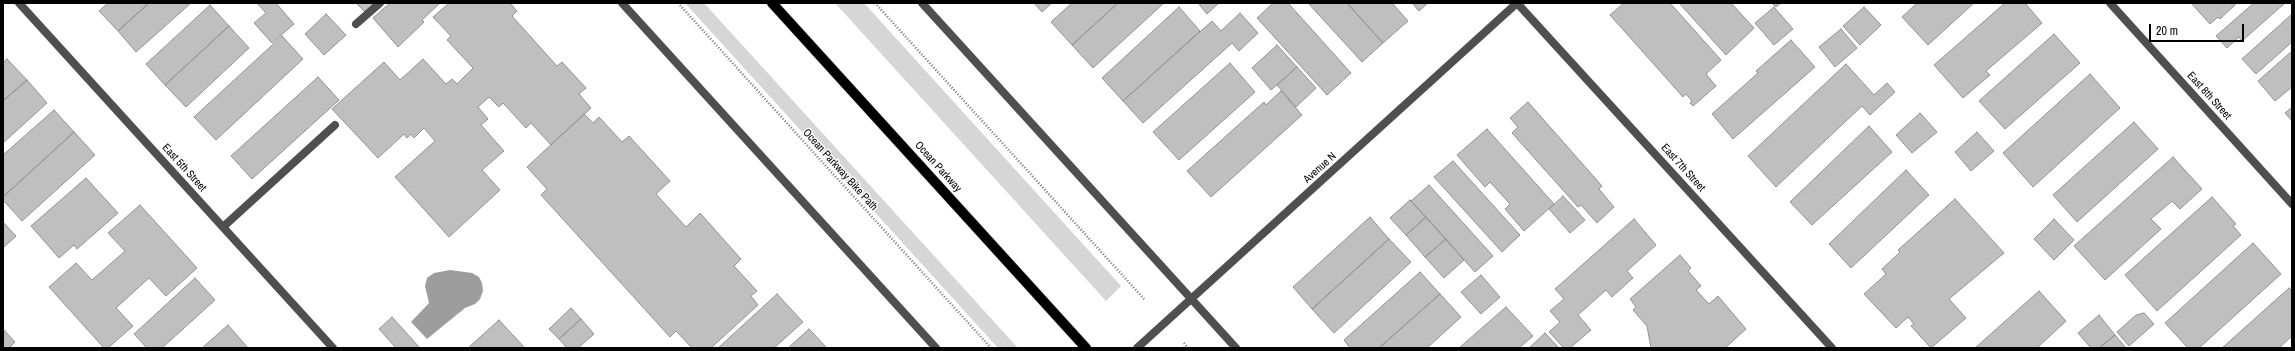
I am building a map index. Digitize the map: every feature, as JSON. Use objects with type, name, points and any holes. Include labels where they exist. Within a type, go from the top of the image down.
[{"type":"main road","name":"Ocean Parkway","points":[[772,3],[1086,348]]},
{"type":"street","name":"East 5th Street","points":[[19,3],[333,348]]},
{"type":"street","points":[[356,24],[380,3]]},
{"type":"street","points":[[622,3],[936,348]]},
{"type":"street","points":[[922,3],[1236,348]]},
{"type":"street","name":"Avenue N","points":[[1137,348],[1517,3]]},
{"type":"street","name":"East 7th Street","points":[[1517,3],[1832,348]]},
{"type":"street","name":"East 8th Street","points":[[2110,3],[2292,204]]},
{"type":"street","points":[[223,227],[335,125]]},
{"type":"path","name":"Ocean Parkway Bike Path","points":[[678,3],[991,348]]},
{"type":"path","points":[[874,3],[1145,300]]},
{"type":"path","points":[[1184,343],[1188,348]]},
{"type":"shaded area","points":[[685,3],[704,3],[1018,348],[998,348]]},
{"type":"shaded area","points":[[835,3],[864,3],[1121,286],[1106,301]]},
{"type":"shaded area","points":[[450,270],[472,273],[479,277],[482,283],[483,291],[480,299],[475,304],[465,308],[427,339],[411,322],[429,303],[425,286],[427,278],[434,273]]},
{"type":"building","points":[[108,3],[149,3],[118,31],[99,11]]},
{"type":"building","points":[[149,3],[191,3],[136,52],[118,31]]},
{"type":"building","points":[[257,3],[276,3],[294,24],[272,43],[254,23],[266,13]]},
{"type":"building","points":[[356,3],[374,3],[365,12]]},
{"type":"building","points":[[390,3],[440,3],[422,20],[424,22],[398,47],[373,18]]},
{"type":"building","points":[[449,3],[510,3],[517,11],[512,16],[557,66],[562,62],[586,88],[579,94],[591,108],[551,145],[531,123],[526,128],[503,103],[499,107],[489,97],[478,107],[488,119],[481,125],[504,151],[482,170],[500,190],[449,237],[395,177],[435,141],[424,128],[414,138],[411,134],[407,138],[404,134],[378,158],[332,109],[384,62],[400,80],[423,59],[446,84],[452,79],[457,84],[473,68],[447,40],[451,36],[433,17]]},
{"type":"building","points":[[1034,3],[1052,3],[1042,12]]},
{"type":"building","points":[[1072,3],[1118,3],[1072,45],[1051,22]]},
{"type":"building","points":[[1118,3],[1164,3],[1093,68],[1072,45]]},
{"type":"building","points":[[1198,3],[1219,3],[1207,14]]},
{"type":"building","points":[[1273,3],[1288,3],[1351,73],[1327,95],[1257,18]]},
{"type":"building","points":[[1308,3],[1347,3],[1383,43],[1362,62]]},
{"type":"building","points":[[1347,3],[1392,3],[1408,21],[1383,43]]},
{"type":"building","points":[[1412,3],[1428,3],[1419,11]]},
{"type":"building","points":[[1624,3],[1670,3],[1721,60],[1706,74],[1716,86],[1693,106],[1690,103],[1692,101],[1686,94],[1683,97],[1610,15]]},
{"type":"building","points":[[1679,3],[1731,3],[1754,28],[1726,55]]},
{"type":"building","points":[[1772,3],[1781,3],[1776,7]]},
{"type":"building","points":[[1917,3],[1974,3],[1928,45],[1902,17]]},
{"type":"building","points":[[2005,3],[2025,3],[2042,23],[1986,71],[1990,75],[1963,98],[1934,65]]},
{"type":"building","points":[[2191,3],[2237,3],[2220,19],[2218,17],[2210,24]]},
{"type":"building","points":[[2254,3],[2285,3],[2242,41],[2239,37],[2227,48],[2216,36]]},
{"type":"building","points":[[210,5],[229,26],[165,85],[146,64]]},
{"type":"building","points":[[1179,7],[1200,31],[1123,101],[1102,78]]},
{"type":"building","points":[[1774,7],[1793,29],[1774,45],[1755,23]]},
{"type":"building","points":[[1864,7],[1881,25],[1860,45],[1843,26]]},
{"type":"building","points":[[1240,13],[1258,33],[1239,51],[1232,43],[1143,123],[1123,101],[1212,21],[1221,31]]},
{"type":"building","points":[[326,14],[346,35],[324,55],[305,34]]},
{"type":"building","points":[[2292,14],[2292,42],[2256,74],[2242,59]]},
{"type":"building","points":[[229,26],[249,48],[186,107],[165,85]]},
{"type":"building","points":[[1841,29],[1857,48],[1835,67],[1819,47]]},
{"type":"building","points":[[2054,34],[2080,63],[2005,129],[1979,101]]},
{"type":"building","points":[[282,36],[303,59],[216,140],[194,117]]},
{"type":"building","points":[[1791,40],[1815,67],[1733,139],[1712,114],[1758,73],[1756,71]]},
{"type":"building","points":[[1277,45],[1297,67],[1271,90],[1252,68]]},
{"type":"building","points":[[2292,51],[2292,87],[2275,101],[2258,81]]},
{"type":"building","points":[[7,59],[27,80],[3,101],[3,63]]},
{"type":"building","points":[[1230,63],[1255,92],[1179,160],[1153,132]]},
{"type":"building","points":[[1846,64],[1874,95],[1887,83],[1895,92],[1870,115],[1862,106],[1776,187],[1748,156]]},
{"type":"building","points":[[1297,67],[1316,88],[1296,107],[1277,85]]},
{"type":"building","points":[[2090,74],[2120,108],[2033,187],[2003,153]]},
{"type":"building","points":[[318,77],[339,100],[252,179],[231,156]]},
{"type":"building","points":[[27,80],[47,103],[3,143],[3,101]]},
{"type":"building","points":[[1281,91],[1302,115],[1211,197],[1187,171],[1264,102],[1266,105]]},
{"type":"building","points":[[1528,102],[1602,186],[1599,189],[1614,207],[1597,223],[1581,205],[1578,207],[1512,133],[1518,127],[1510,118]]},
{"type":"building","points":[[2292,107],[2292,121],[2285,113]]},
{"type":"building","points":[[54,110],[74,132],[3,197],[3,155]]},
{"type":"building","points":[[1920,113],[1937,132],[1912,153],[1896,135]]},
{"type":"building","points":[[584,114],[593,123],[599,117],[622,142],[629,136],[670,181],[656,194],[686,227],[700,213],[741,259],[734,266],[757,291],[751,296],[758,305],[711,348],[692,348],[676,331],[670,337],[541,195],[547,189],[527,167]]},
{"type":"building","points":[[2134,122],[2158,149],[2077,222],[2053,195]]},
{"type":"building","points":[[1869,126],[1892,152],[1812,225],[1790,202]]},
{"type":"building","points":[[1487,129],[1554,204],[1524,231],[1505,209],[1510,204],[1490,182],[1485,187],[1457,155]]},
{"type":"building","points":[[74,132],[95,155],[22,221],[3,200],[3,197]]},
{"type":"building","points":[[1977,132],[1994,151],[1971,171],[1955,152]]},
{"type":"building","points":[[2173,157],[2202,189],[2180,209],[2172,201],[2151,219],[2161,229],[2105,280],[2074,246]]},
{"type":"building","points":[[1453,161],[1520,235],[1502,252],[1434,177]]},
{"type":"building","points":[[1906,170],[1929,195],[1851,268],[1829,244]]},
{"type":"building","points":[[86,178],[118,213],[77,249],[74,245],[59,258],[31,226]]},
{"type":"building","points":[[1429,185],[1493,256],[1475,272],[1411,201]]},
{"type":"building","points":[[1563,196],[1585,220],[1570,233],[1549,209]]},
{"type":"building","points":[[2212,197],[2236,224],[2233,226],[2241,235],[2157,311],[2125,275]]},
{"type":"building","points":[[1955,199],[2004,253],[1949,299],[1966,318],[1931,348],[1911,326],[1914,324],[1908,317],[1896,328],[1864,294],[1886,274],[1882,269],[1900,252],[1898,250]]},
{"type":"building","points":[[1410,200],[1426,217],[1406,235],[1390,218]]},
{"type":"building","points":[[140,205],[197,268],[166,296],[149,278],[116,308],[133,326],[108,348],[104,348],[49,287],[76,263],[92,280],[125,251],[108,233]]},
{"type":"building","points":[[1370,217],[1389,239],[1312,309],[1293,287]]},
{"type":"building","points":[[1426,217],[1446,239],[1425,257],[1406,235]]},
{"type":"building","points":[[1634,219],[1656,245],[1627,271],[1633,278],[1612,297],[1606,290],[1578,315],[1591,330],[1570,348],[1564,348],[1549,332],[1560,322],[1550,311],[1564,299],[1555,289]]},
{"type":"building","points":[[2054,219],[2074,240],[2054,260],[2034,239]]},
{"type":"building","points":[[3,222],[16,236],[3,248]]},
{"type":"building","points":[[1389,239],[1411,262],[1334,333],[1312,309]]},
{"type":"building","points":[[1446,239],[1464,260],[1444,278],[1425,257]]},
{"type":"building","points":[[2253,243],[2281,274],[2199,348],[2188,348],[2165,323]]},
{"type":"building","points":[[1680,255],[1691,268],[1688,271],[1701,286],[1696,290],[1709,304],[1718,296],[1746,329],[1725,348],[1651,348],[1647,326],[1633,310],[1636,307],[1630,299]]},
{"type":"building","points":[[1420,272],[1440,294],[1379,348],[1350,348],[1344,340]]},
{"type":"building","points":[[1481,275],[1500,297],[1481,314],[1461,292]]},
{"type":"building","points":[[195,278],[215,300],[162,348],[147,348],[134,334]]},
{"type":"building","points":[[2289,288],[2292,291],[2292,336],[2279,348],[2222,348]]},
{"type":"building","points":[[2039,291],[2066,321],[2037,348],[1975,348]]},
{"type":"building","points":[[777,294],[803,322],[774,348],[718,348]]},
{"type":"building","points":[[1440,294],[1461,317],[1427,348],[1379,348]]},
{"type":"building","points":[[1506,307],[1533,336],[1519,348],[1459,348]]},
{"type":"building","points":[[571,308],[581,319],[559,339],[549,329]]},
{"type":"building","points":[[2144,313],[2154,324],[2129,346],[2117,332],[2136,315]]},
{"type":"building","points":[[2099,315],[2115,335],[2099,348],[2091,348],[2078,333]]},
{"type":"building","points":[[392,317],[420,348],[396,348],[379,329]]},
{"type":"building","points":[[581,319],[594,334],[578,348],[567,348],[559,339]]},
{"type":"building","points":[[499,320],[525,348],[468,348]]},
{"type":"building","points":[[228,325],[248,348],[202,348]]},
{"type":"building","points":[[3,329],[15,342],[9,348],[3,348]]},
{"type":"building","points":[[809,329],[827,348],[788,348]]},
{"type":"building","points":[[1545,333],[1559,348],[1529,348]]},
{"type":"building","points":[[2115,335],[2126,348],[2099,348]]}]
